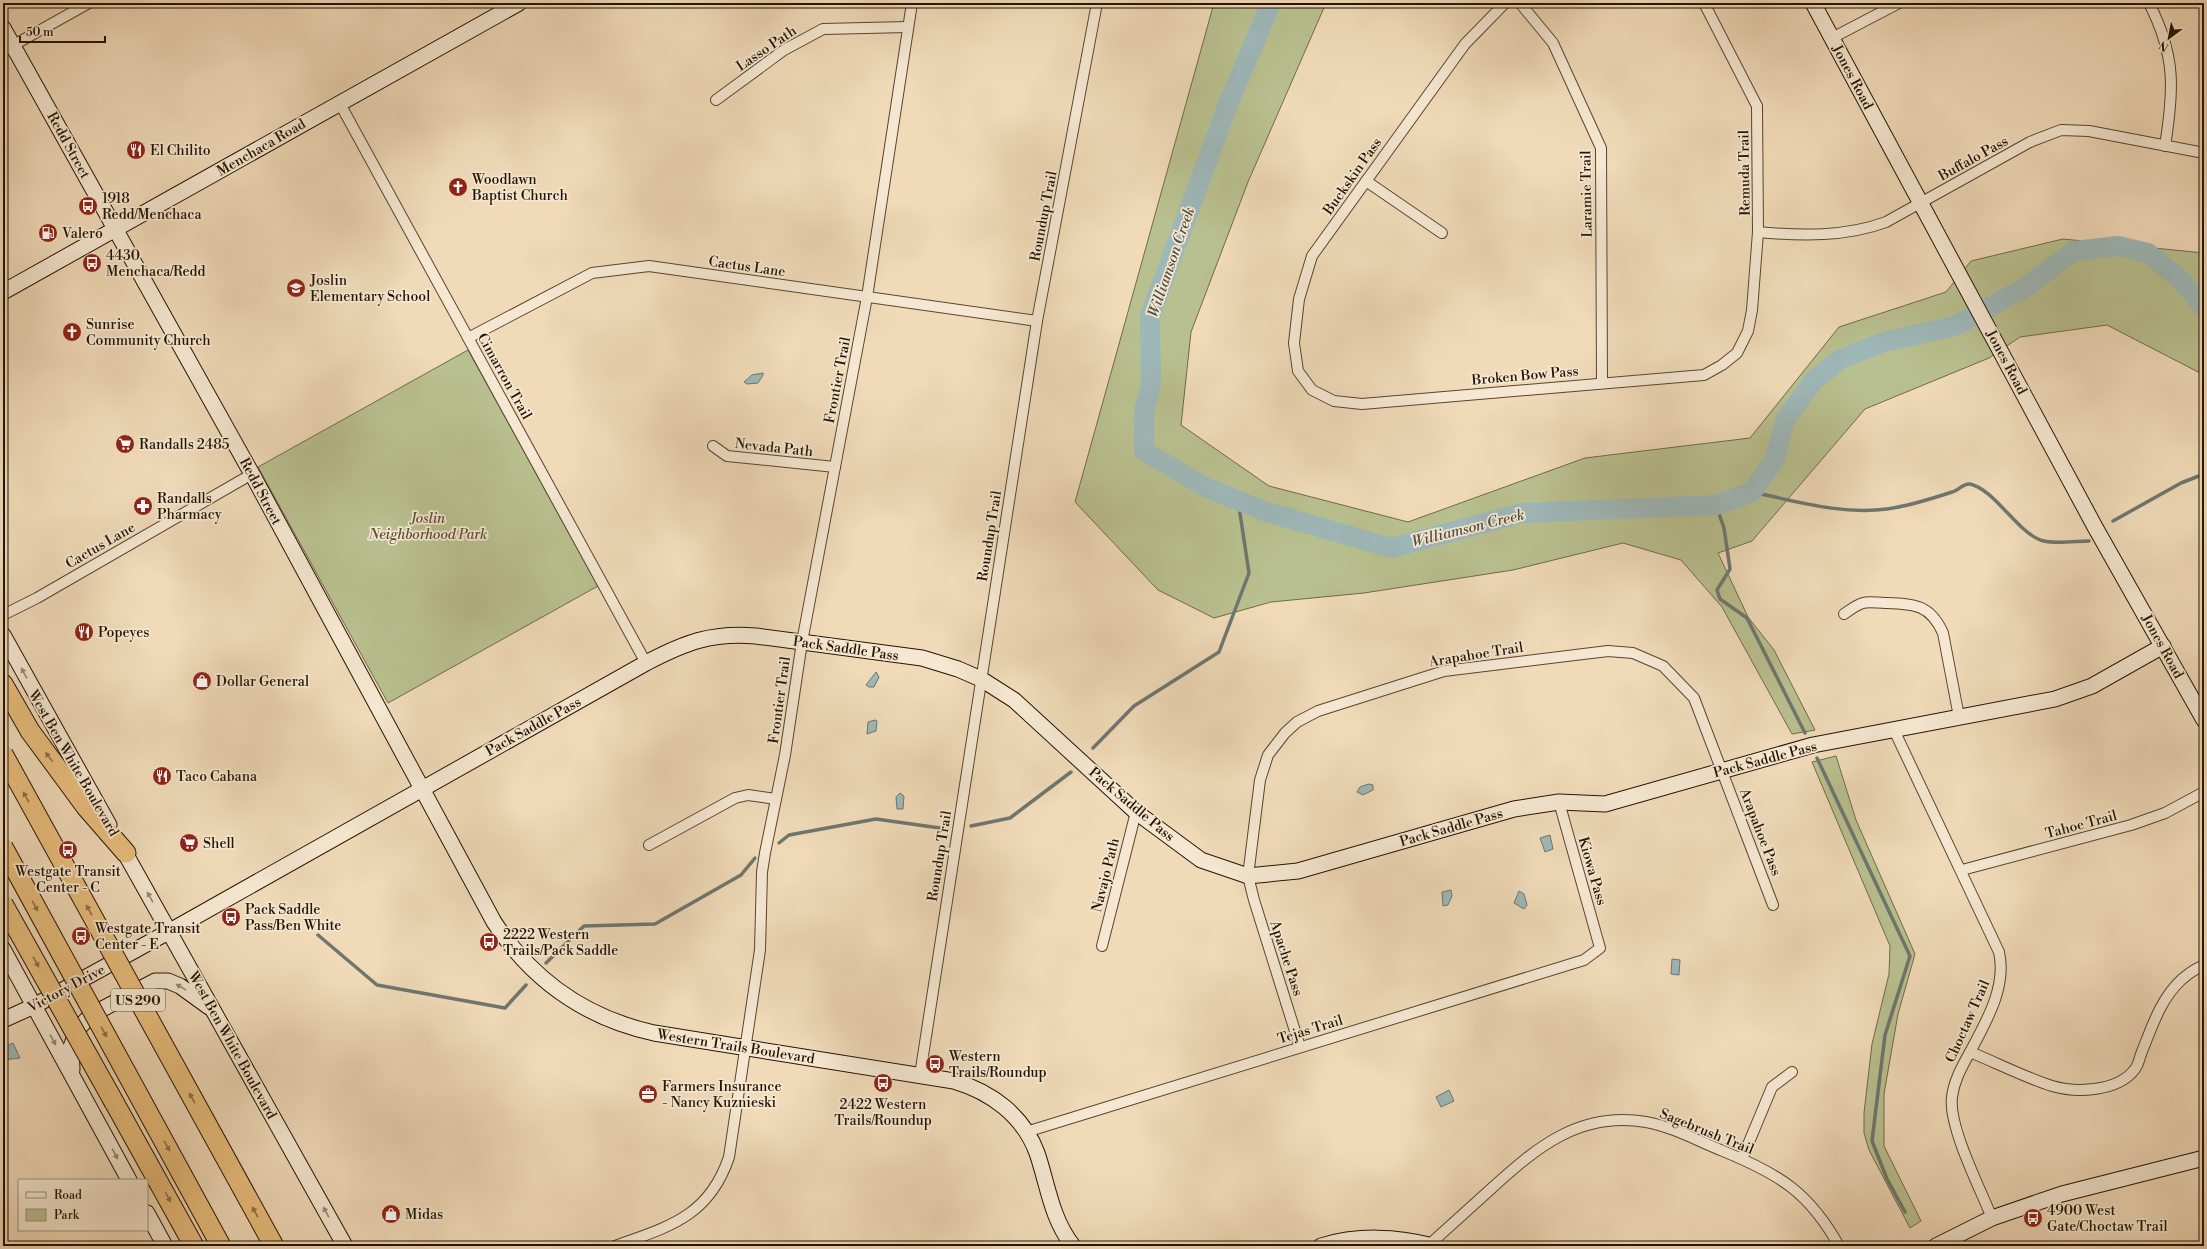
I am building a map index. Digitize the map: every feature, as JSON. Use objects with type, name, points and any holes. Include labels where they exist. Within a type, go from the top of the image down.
[{"type":"highway","points":[[3,684],[30,731],[86,807],[126,853]]},
{"type":"highway","name":"US 290","points":[[3,754],[274,1246]]},
{"type":"highway","name":"US 290","points":[[3,847],[221,1246]]},
{"type":"highway","points":[[3,904],[194,1246]]},
{"type":"street","points":[[8,48],[89,3]]},
{"type":"street","name":"Menchaca Road","points":[[3,292],[116,230],[339,102],[519,3]]},
{"type":"street","name":"Frontier Trail","points":[[615,1246],[682,1220],[701,1205],[718,1184],[729,1157],[760,950],[762,872],[785,755],[802,642],[867,297],[907,27],[912,3]]},
{"type":"street","name":"Roundup Trail","points":[[920,1075],[1037,321],[1097,3]]},
{"type":"street","name":"Buckskin Pass","points":[[1312,390],[1298,371],[1294,343],[1299,299],[1312,256],[1465,44],[1505,3]]},
{"type":"street","name":"Laramie Trail","points":[[1520,3],[1553,43],[1601,148],[1602,382]]},
{"type":"street","name":"Remuda Trail","points":[[1704,3],[1757,106],[1758,232],[1752,310],[1748,331],[1737,353]]},
{"type":"street","name":"Jones Road","points":[[1813,3],[1968,288],[2095,527],[2204,720]]},
{"type":"street","points":[[1832,38],[1899,3]]},
{"type":"street","points":[[2149,3],[2166,44],[2170,64],[2172,104],[2166,146]]},
{"type":"street","name":"Lasso Path","points":[[716,100],[784,50],[823,29],[907,27]]},
{"type":"street","name":"Redd Street","points":[[3,28],[8,48],[116,230],[252,474],[423,788]]},
{"type":"street","name":"Cimarron Trail","points":[[339,102],[646,663]]},
{"type":"street","name":"Buffalo Pass","points":[[1758,232],[1793,235],[1842,233],[1868,229],[1886,222],[2030,142],[2061,130],[2089,131],[2204,153]]},
{"type":"street","points":[[1366,181],[1442,233]]},
{"type":"street","name":"Cactus Lane","points":[[468,338],[592,273],[650,266],[1037,321]]},
{"type":"street","name":"Broken Bow Pass","points":[[1312,390],[1334,401],[1362,404],[1602,382],[1704,375],[1722,365],[1737,353]]},
{"type":"street","name":"Nevada Path","points":[[713,446],[726,456],[835,467]]},
{"type":"street","name":"Cactus Lane","points":[[3,615],[37,598],[252,474]]},
{"type":"street","points":[[1844,614],[1864,602],[1906,604],[1919,606],[1930,612],[1938,622],[1943,633],[1959,717]]},
{"type":"street","name":"West Ben White Boulevard","points":[[3,635],[345,1246]]},
{"type":"street","name":"Pack Saddle Pass","points":[[170,931],[646,663],[690,642],[723,635],[756,636],[922,658],[958,669],[981,679],[1014,700],[1136,812],[1201,860],[1248,876],[1298,872],[1514,809],[1559,802],[1605,804],[1813,745],[2055,699],[2092,686],[2163,646]]},
{"type":"street","name":"Arapahoe Trail","points":[[1248,876],[1260,780],[1268,755],[1285,733],[1297,722],[1318,710],[1444,671],[1608,651],[1634,653],[1663,666],[1694,698],[1722,770]]},
{"type":"street","name":"Choctaw Trail","points":[[1894,730],[1962,870],[1999,952],[2002,964],[1998,992],[1954,1084],[1952,1110],[1954,1125],[1992,1218]]},
{"type":"street","name":"Arapahoe Pass","points":[[1722,770],[1773,905]]},
{"type":"street","name":"Western Trails Boulevard","points":[[423,788],[494,922],[517,954],[543,980],[586,1009],[624,1026],[654,1034],[920,1075],[954,1081],[985,1092],[1010,1111],[1026,1132],[1037,1153],[1057,1220],[1073,1246]]},
{"type":"street","name":"Tahoe Trail","points":[[1962,870],[2131,825],[2165,813],[2204,792]]},
{"type":"street","points":[[649,845],[735,798],[748,795],[776,799]]},
{"type":"street","name":"Kiowa Pass","points":[[1559,802],[1600,948]]},
{"type":"street","name":"Navajo Path","points":[[1102,946],[1136,812]]},
{"type":"street","name":"Apache Pass","points":[[1248,876],[1254,900],[1300,1047]]},
{"type":"street","name":"Victory Drive","points":[[3,1020],[34,1006],[170,931]]},
{"type":"street","name":"Tejas Trail","points":[[1026,1132],[1584,960],[1600,948]]},
{"type":"street","points":[[3,949],[128,1179]]},
{"type":"street","points":[[1970,1052],[2052,1086],[2085,1089],[2109,1085],[2122,1080],[2135,1069],[2161,1005],[2172,989],[2185,976],[2204,966]]},
{"type":"street","points":[[72,1073],[71,1047],[77,1030],[91,1015],[155,981],[168,981],[180,986],[213,1010]]},
{"type":"street","points":[[1742,1159],[1772,1087],[1792,1072]]},
{"type":"street","name":"Sagebrush Trail","points":[[1431,1245],[1527,1156],[1553,1138],[1579,1127],[1615,1119],[1647,1123],[1674,1131],[1742,1159],[1782,1179],[1805,1197],[1829,1227],[1839,1246]]},
{"type":"street","points":[[1936,1246],[1992,1218],[2062,1194],[2204,1158]]},
{"type":"street","points":[[148,1215],[165,1246]]},
{"type":"street","points":[[1321,1246],[1345,1241],[1378,1239],[1431,1245]]},
{"type":"green space","points":[[1214,3],[1326,3],[1248,182],[1191,332],[1181,425],[1269,486],[1408,522],[1585,458],[1750,438],[1839,327],[1946,292],[1971,261],[2063,239],[2204,253],[2204,375],[2107,325],[2020,337],[1989,358],[1865,409],[1752,541],[1718,553],[1748,617],[1774,650],[1815,730],[1792,734],[1722,607],[1681,560],[1623,543],[1513,570],[1364,593],[1271,602],[1214,618],[1158,590],[1075,502]]},
{"type":"green space","name":"Joslin Neighborhood Park","points":[[468,350],[598,586],[388,703],[258,467]]},
{"type":"green space","points":[[1836,756],[1856,820],[1915,954],[1898,1014],[1884,1094],[1884,1146],[1921,1221],[1910,1228],[1869,1150],[1864,1133],[1864,1113],[1872,1044],[1889,974],[1890,946],[1812,762]]},
{"type":"water","points":[[763,373],[758,383],[747,384],[744,382],[752,375]]},
{"type":"water","points":[[876,672],[879,677],[874,687],[869,687],[866,685]]},
{"type":"water","points":[[875,720],[877,721],[876,731],[867,734],[868,722]]},
{"type":"water","points":[[1369,784],[1373,785],[1373,790],[1363,795],[1357,792],[1360,787]]},
{"type":"water","points":[[900,793],[904,796],[903,809],[897,809],[896,797]]},
{"type":"water","points":[[1550,835],[1553,849],[1545,852],[1540,838]]},
{"type":"water","points":[[1451,890],[1452,896],[1448,905],[1443,906],[1442,892]]},
{"type":"water","points":[[1519,891],[1524,894],[1527,905],[1524,909],[1514,903]]},
{"type":"water","points":[[1672,959],[1680,960],[1679,975],[1671,974]]},
{"type":"water","points":[[13,1043],[20,1058],[3,1060],[3,1047]]},
{"type":"water","points":[[1449,1090],[1454,1101],[1441,1107],[1436,1097]]},
{"type":"waterway","name":"Williamson Creek","points":[[1271,3],[1227,107],[1150,316],[1151,375],[1150,390],[1144,409],[1144,451],[1205,487],[1264,511],[1391,548],[1522,513],[1716,505],[1752,492],[1775,459],[1785,420],[1814,380],[1841,359],[1884,342],[1955,326],[2026,287],[2074,251],[2118,246],[2148,253],[2182,281],[2204,308]]},
{"type":"waterway","points":[[2113,521],[2181,483],[2204,474]]},
{"type":"waterway","points":[[1752,492],[1836,509],[1870,510],[1895,508],[1920,502],[1970,484],[1979,487],[1987,493],[2029,534],[2038,539],[2049,542],[2089,541]]},
{"type":"waterway","points":[[1093,748],[1134,706],[1219,652],[1249,573],[1238,500]]},
{"type":"waterway","points":[[1716,505],[1724,528],[1730,569],[1717,590],[1720,599],[1747,618],[1805,733]]},
{"type":"waterway","points":[[1817,758],[1910,956],[1885,1035],[1872,1141],[1887,1179],[1905,1212]]},
{"type":"waterway","points":[[971,826],[1010,818],[1071,772]]},
{"type":"waterway","points":[[779,843],[789,835],[876,819],[947,829]]},
{"type":"waterway","points":[[546,963],[584,926],[655,924],[741,875],[755,858]]},
{"type":"waterway","points":[[318,935],[377,985],[505,1008],[526,985]]},
{"type":"place","name":"El Chilito","points":[[136,150]]},
{"type":"place","name":"Woodlawn Baptist Church","points":[[458,187]]},
{"type":"place","name":"1918 Redd/Menchaca","points":[[88,206]]},
{"type":"place","name":"Valero","points":[[48,233]]},
{"type":"place","name":"4430 Menchaca/Redd","points":[[92,263]]},
{"type":"place","name":"Joslin Elementary School","points":[[296,288]]},
{"type":"place","name":"Sunrise Community Church","points":[[72,332]]},
{"type":"place","name":"Randalls 2485","points":[[125,444]]},
{"type":"place","name":"Randalls Pharmacy","points":[[143,506]]},
{"type":"place","name":"Popeyes","points":[[84,632]]},
{"type":"place","name":"Dollar General","points":[[202,681]]},
{"type":"place","name":"Taco Cabana","points":[[162,776]]},
{"type":"place","name":"Shell","points":[[189,843]]},
{"type":"place","name":"Westgate Transit Center - C","points":[[68,850]]},
{"type":"place","name":"Pack Saddle Pass/Ben White","points":[[231,917]]},
{"type":"place","name":"Westgate Transit Center - E","points":[[81,936]]},
{"type":"place","name":"2222 Western Trails/Pack Saddle","points":[[489,942]]},
{"type":"place","name":"Western Trails/Roundup","points":[[935,1064]]},
{"type":"place","name":"2422 Western Trails/Roundup","points":[[883,1083]]},
{"type":"place","name":"Farmers Insurance - Nancy Kuznieski","points":[[648,1094]]},
{"type":"place","name":"Midas","points":[[391,1214]]},
{"type":"place","name":"4900 West Gate/Choctaw Trail","points":[[2033,1218]]}]
